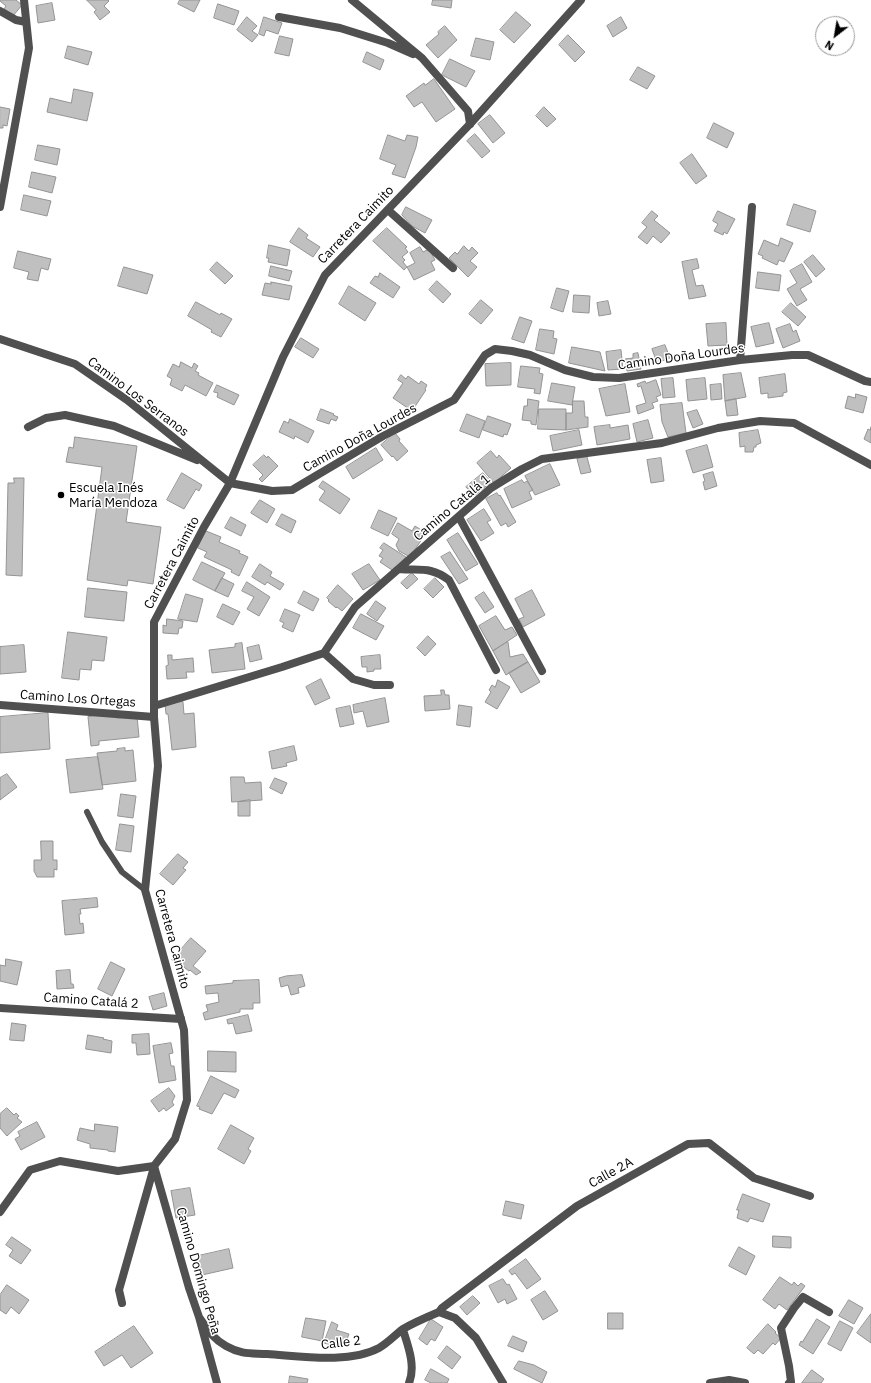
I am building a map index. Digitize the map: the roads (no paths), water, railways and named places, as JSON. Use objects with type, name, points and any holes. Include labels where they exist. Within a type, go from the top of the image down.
[{"type":"street","points":[[0,207],[29,48],[24,0]]},
{"type":"street","points":[[352,0],[422,58],[468,111],[470,124]]},
{"type":"street","name":"Carretera Caimito","points":[[154,1166],[175,1139],[186,1100],[184,1030],[145,890],[158,766],[154,717],[154,622],[204,527],[230,482],[283,356],[325,275],[470,124],[581,0]]},
{"type":"street","points":[[0,11],[16,20],[26,22]]},
{"type":"street","points":[[279,17],[340,28],[388,43],[422,58]]},
{"type":"street","points":[[740,360],[752,207]]},
{"type":"street","points":[[388,210],[452,268]]},
{"type":"street","name":"Camino Los Serranos","points":[[0,339],[75,364],[127,400],[230,482]]},
{"type":"street","name":"Camino Doña Lourdes","points":[[230,482],[272,491],[292,490],[383,436],[454,400],[485,355],[495,349],[530,355],[565,370],[593,377],[619,378],[740,360],[808,354],[865,381],[871,382]]},
{"type":"street","points":[[28,427],[46,418],[65,415],[114,426],[205,463]]},
{"type":"street","name":"Camino Catalá 1","points":[[324,653],[355,607],[491,488],[542,459],[662,443],[718,428],[760,421],[794,423],[871,465]]},
{"type":"street","points":[[459,517],[542,671]]},
{"type":"street","points":[[399,569],[424,569],[439,573],[448,580],[496,670]]},
{"type":"street","points":[[154,706],[324,653],[353,679],[374,685],[390,685]]},
{"type":"street","name":"Camino Los Ortegas","points":[[0,705],[154,717]]},
{"type":"street","name":"Camino Catalá 2","points":[[0,1008],[181,1019]]},
{"type":"street","name":"Calle 2A","points":[[439,1312],[442,1308],[577,1206],[688,1144],[709,1143],[754,1178],[810,1196]]},
{"type":"street","points":[[0,1212],[30,1170],[60,1161],[118,1171],[154,1166],[119,1290],[122,1303]]},
{"type":"street","name":"Camino Domingo Peña","points":[[154,1166],[217,1383]]},
{"type":"street","points":[[790,1383],[789,1366],[781,1328],[803,1297],[829,1312]]},
{"type":"street","points":[[439,1312],[455,1318],[476,1338],[502,1383]]},
{"type":"street","name":"Calle 2","points":[[199,1317],[213,1337],[227,1346],[246,1354],[266,1354],[311,1358],[357,1356],[379,1348],[402,1330],[439,1312]]},
{"type":"street","points":[[402,1330],[410,1351],[412,1363],[411,1379],[409,1383]]},
{"type":"street","points":[[710,1383],[729,1380],[746,1383]]},
{"type":"lane","points":[[87,812],[102,842],[122,872],[145,890]]},
{"type":"place","name":"Escuela Inés María Mendoza","points":[[61,495]]}]
